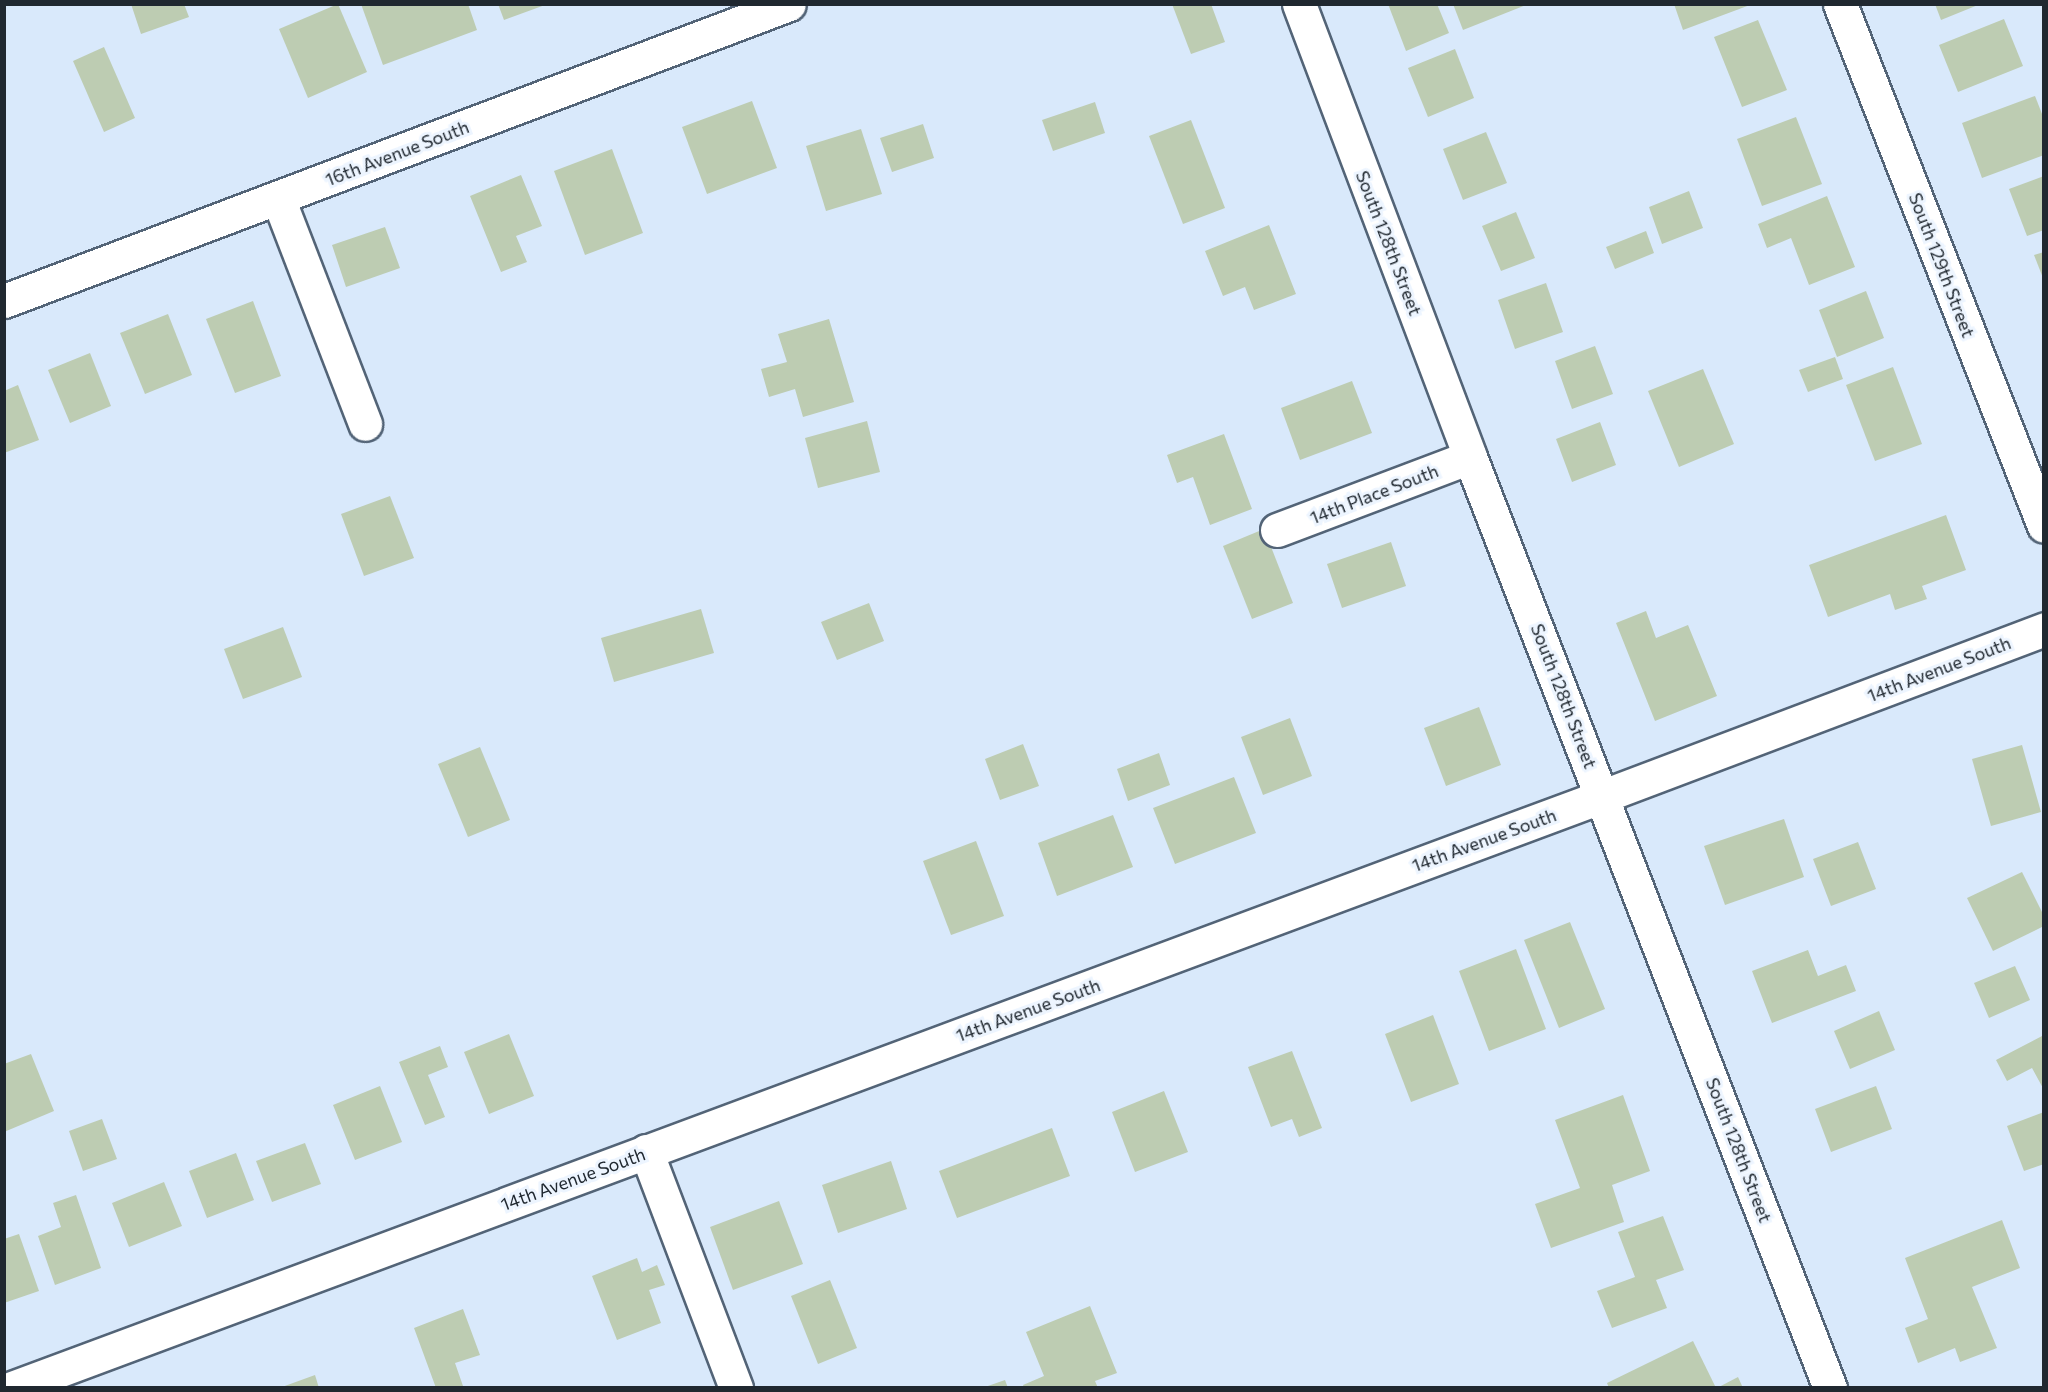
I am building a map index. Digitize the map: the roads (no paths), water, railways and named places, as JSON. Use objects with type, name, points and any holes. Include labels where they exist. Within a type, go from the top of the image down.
[{"type":"street","name":"16th Avenue South","points":[[4,301],[789,4]]},
{"type":"street","name":"South 128th Street","points":[[1299,4],[1470,457],[1830,1388]]},
{"type":"street","name":"South 129th Street","points":[[1840,4],[2043,526]]},
{"type":"street","points":[[278,198],[365,424]]},
{"type":"street","name":"14th Place South","points":[[1277,530],[1470,457]]},
{"type":"street","name":"14th Avenue South","points":[[12,1388],[1603,796],[2043,629]]},
{"type":"street","points":[[646,1151],[736,1388]]}]
